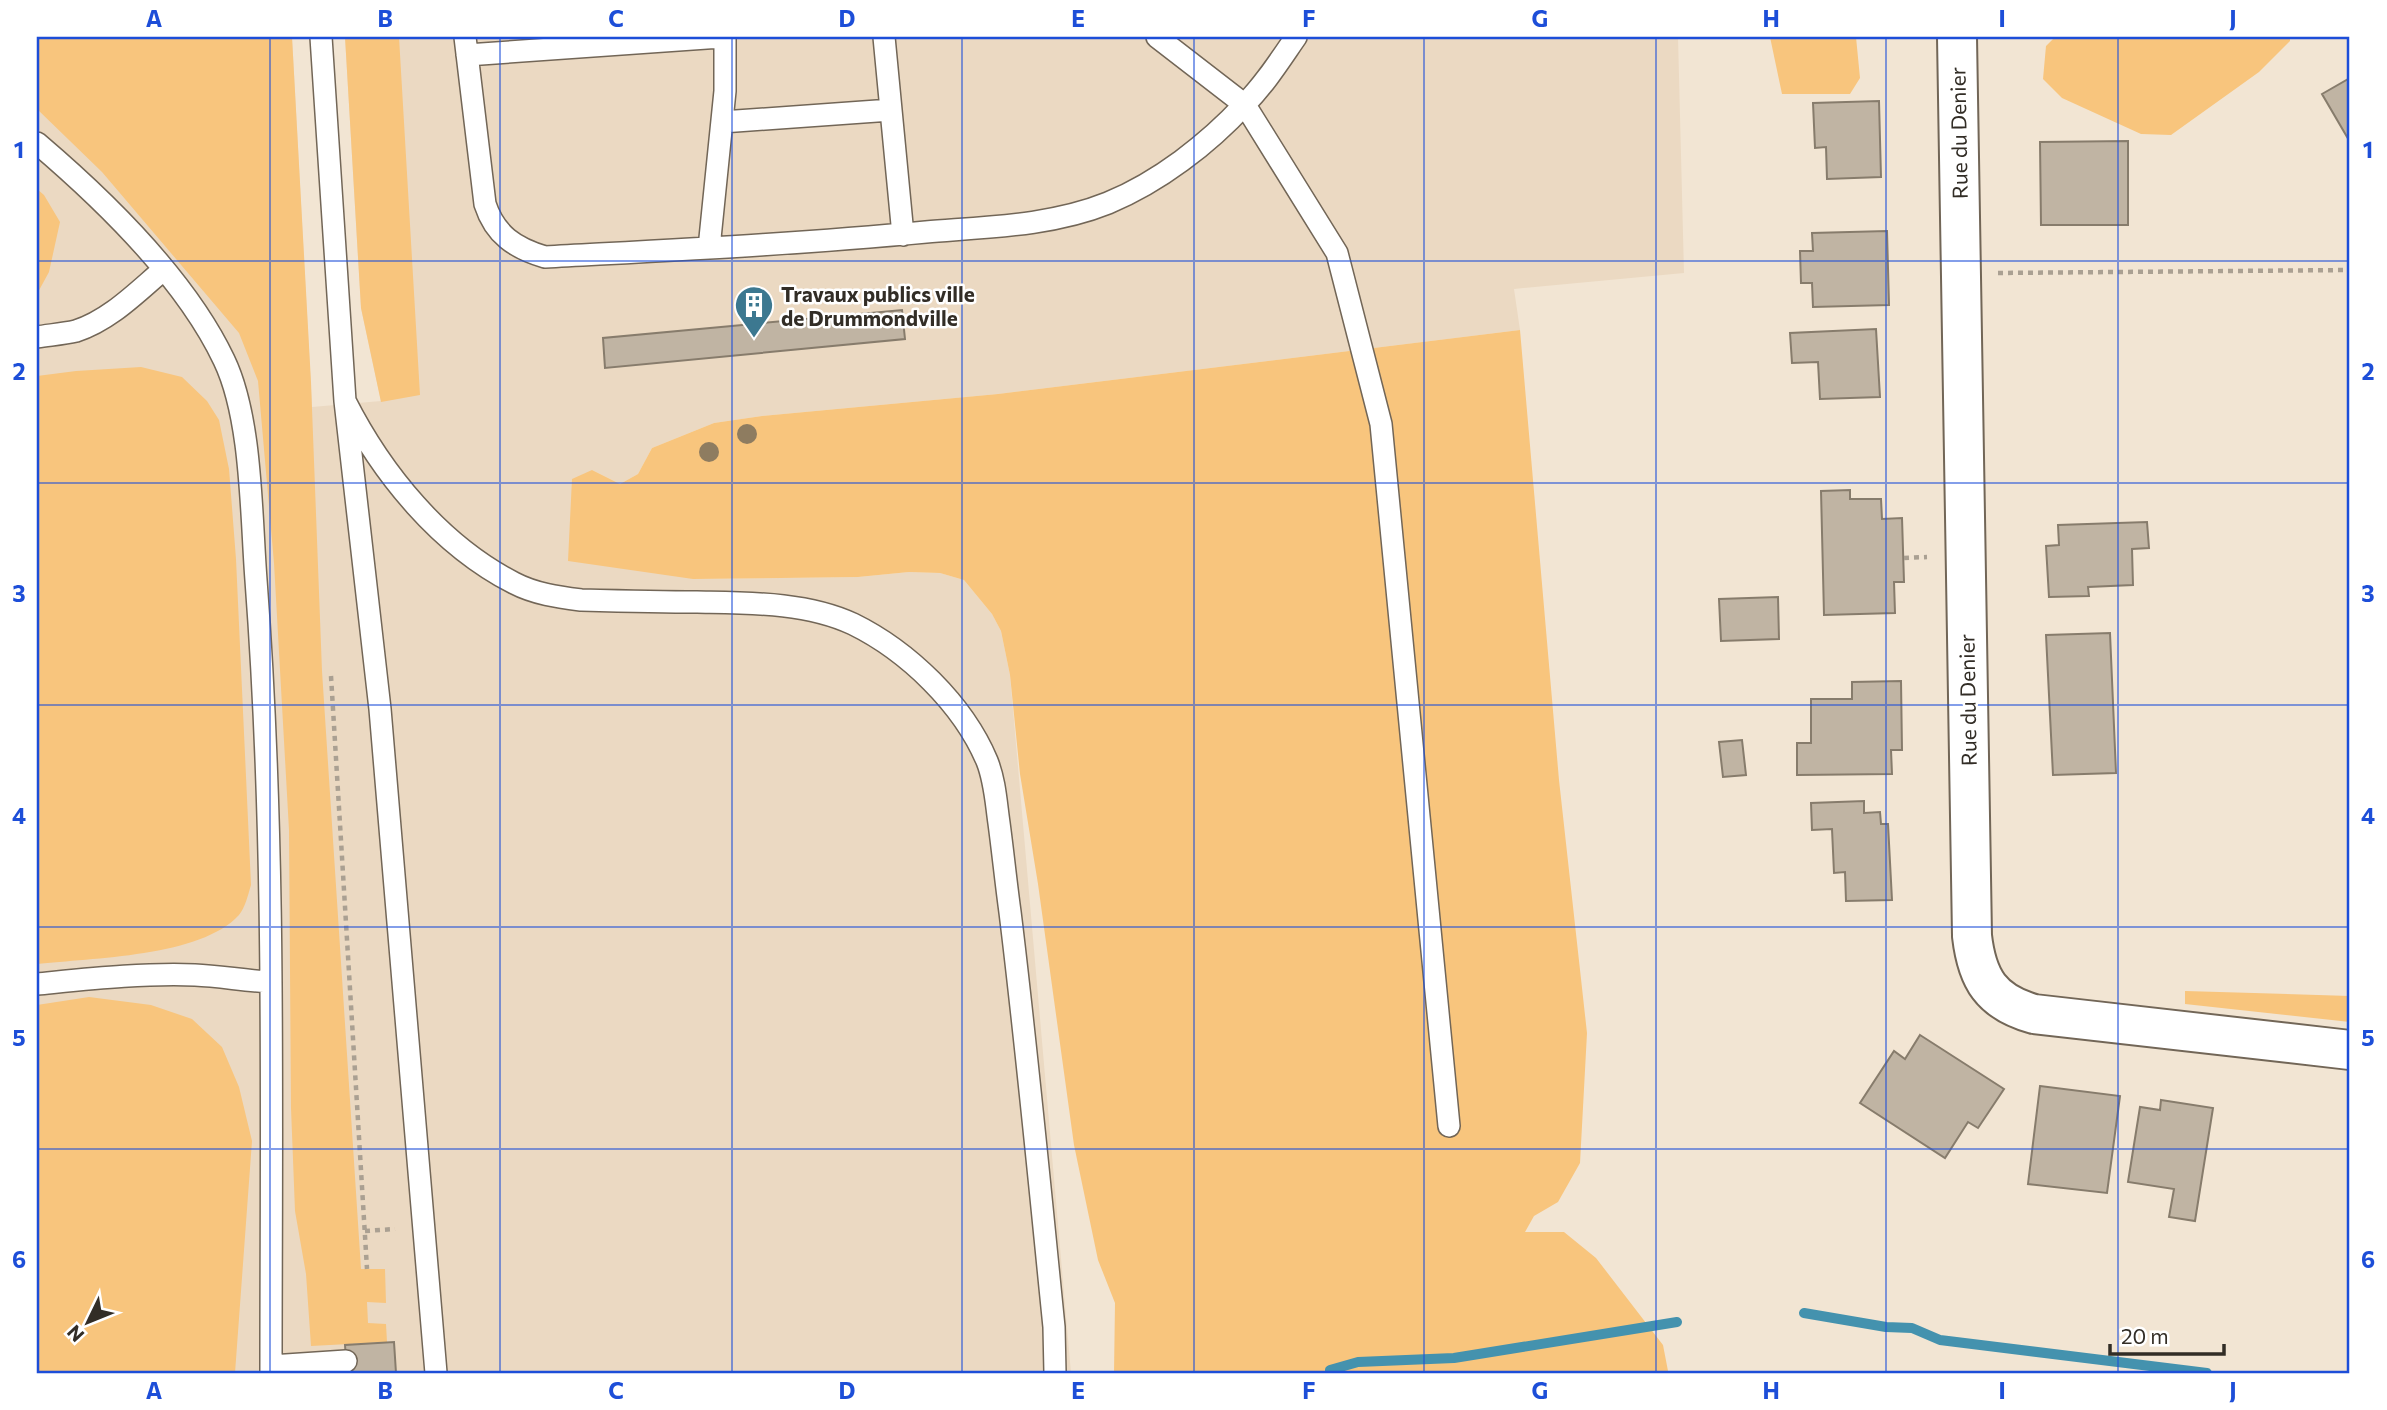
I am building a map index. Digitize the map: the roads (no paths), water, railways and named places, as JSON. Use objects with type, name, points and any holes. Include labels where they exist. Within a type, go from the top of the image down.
[{"type":"street","name":"Rue du Denier","points":[[1957,37],[1972,936],[1979,973],[1999,999],[2016,1009],[2034,1014],[2350,1051]]},
{"type":"lane","points":[[321,37],[345,401],[380,709],[436,1373]]},
{"type":"lane","points":[[709,248],[725,91],[723,37],[466,46],[485,204],[489,216],[499,233],[512,244],[526,252],[545,257],[709,248],[849,240],[903,235],[1042,221],[1108,203],[1144,185],[1182,159],[1245,105],[1296,37]]},
{"type":"lane","points":[[884,37],[903,235]]},
{"type":"lane","points":[[1157,37],[1245,105],[1337,253],[1381,424],[1449,1126]]},
{"type":"lane","points":[[722,122],[891,110]]},
{"type":"lane","points":[[37,143],[112,214],[163,270],[206,328],[225,361],[235,388],[242,424],[261,646],[272,943],[271,1370],[346,1361]]},
{"type":"lane","points":[[37,337],[74,331],[92,324],[119,307],[163,270]]},
{"type":"lane","points":[[345,401],[374,453],[411,499],[460,546],[516,584],[558,597],[581,600],[733,603],[795,608],[824,614],[852,624],[888,644],[937,687],[962,719],[978,744],[993,779],[1017,962],[1055,1327],[1055,1373]]},
{"type":"lane","points":[[37,984],[116,976],[172,975],[271,982]]},
{"type":"waterway","points":[[1804,1313],[1886,1327],[1912,1328],[1940,1340],[2207,1373]]},
{"type":"waterway","points":[[1330,1370],[1358,1362],[1454,1358],[1677,1322]]},
{"type":"place","name":"Travaux publics ville de Drummondville","points":[[754,339]]}]
